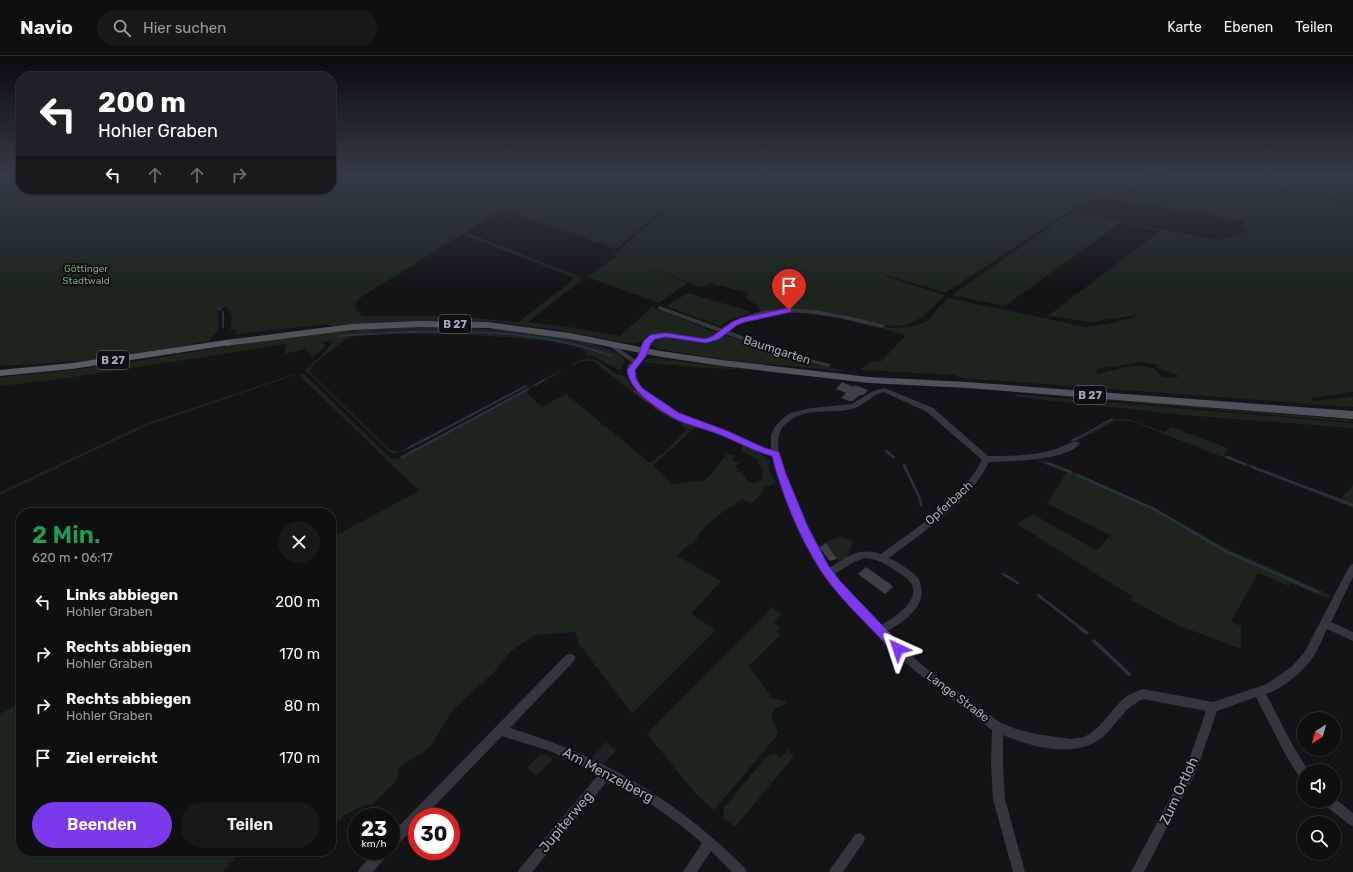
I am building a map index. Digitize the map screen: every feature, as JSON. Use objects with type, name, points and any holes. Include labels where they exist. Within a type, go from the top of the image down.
[{"type":"highway","name":"B 27","points":[[0,373],[80,365],[226,343]]},
{"type":"main road","name":"B 27","points":[[226,343],[352,327],[458,324],[520,328],[722,363],[875,380],[981,386],[1351,415]]},
{"type":"street","name":"Baumgarten","points":[[660,308],[788,355],[828,365]]},
{"type":"street","points":[[776,454],[761,450],[741,439],[668,411],[635,385],[631,370],[633,361],[643,350],[649,340],[656,336],[666,335],[702,341],[713,339],[743,320],[772,313],[796,310],[832,313],[882,326]]},
{"type":"street","points":[[607,343],[633,361]]},
{"type":"street","points":[[631,370],[642,356],[643,350]]},
{"type":"street","name":"Lange Straße","points":[[986,459],[930,410],[885,390],[878,390],[854,406],[812,409],[788,419],[776,432],[776,454],[781,474],[803,527],[813,548],[828,573],[880,630],[916,666],[998,728],[1055,743],[1076,744],[1090,740],[1099,735],[1124,704],[1138,695],[1143,694],[1213,707]]},
{"type":"street","points":[[986,459],[1055,453],[1076,444]]},
{"type":"street","name":"Opferbach","points":[[883,558],[937,516],[960,495],[977,476],[986,459]]},
{"type":"street","points":[[828,573],[860,555],[870,555],[883,558],[912,578],[917,584],[919,590],[913,604],[906,613],[880,630]]},
{"type":"street","points":[[1213,707],[1259,692],[1282,680],[1302,664],[1308,656],[1353,568]]},
{"type":"street","points":[[1324,623],[1353,636]]},
{"type":"street","points":[[400,835],[570,658]]},
{"type":"street","points":[[1259,692],[1298,764]]},
{"type":"street","name":"Zum Ortloh","points":[[1137,872],[1172,809],[1192,768],[1213,707]]},
{"type":"street","points":[[998,728],[997,765],[999,799],[1019,872]]},
{"type":"street","name":"Am Menzelberg","points":[[500,730],[556,748],[608,772],[655,800],[684,821],[741,872]]},
{"type":"street","name":"Jupiterweg","points":[[524,872],[608,772]]},
{"type":"street","points":[[1337,808],[1353,820]]},
{"type":"street","points":[[835,872],[859,839]]},
{"type":"street","points":[[689,872],[709,843]]},
{"type":"street","points":[[364,872],[375,860]]},
{"type":"shaded area","points":[[606,742],[616,750],[604,764],[592,758]]},
{"type":"shaded area","points":[[540,754],[553,758],[537,776],[527,768]]},
{"type":"green space","name":"Göttinger Stadtwald","points":[[0,212],[497,212],[466,232],[580,277],[582,280],[528,322],[576,328],[620,336],[652,307],[717,333],[706,339],[675,335],[661,335],[650,337],[634,344],[558,330],[497,322],[429,321],[329,326],[329,324],[236,334],[237,329],[230,330],[232,316],[226,306],[218,311],[219,326],[217,332],[208,341],[158,351],[95,360],[0,366]],"holes":[[[462,234],[575,278],[519,322],[450,316],[363,316],[355,309],[356,302],[360,298]]]},
{"type":"green space","points":[[511,212],[660,212],[616,249]]},
{"type":"green space","points":[[663,212],[1068,212],[945,293],[886,275],[885,276],[945,295],[923,316],[905,325],[883,325],[838,314],[811,310],[786,310],[761,313],[758,306],[746,298],[748,293],[709,283],[701,287],[643,266],[687,283],[659,303],[587,277],[617,256],[613,255]]},
{"type":"green space","points":[[1192,212],[1353,212],[1353,392],[1311,398],[1312,401],[1353,397],[1353,407],[962,378],[955,375],[861,370],[870,362],[882,361],[906,335],[884,329],[885,327],[910,327],[922,323],[928,320],[949,298],[1085,327],[1108,324],[1135,317],[1137,315],[1091,322],[1048,316],[1160,231],[1120,223],[1005,306],[952,295],[1068,215],[1074,213],[1219,240],[1249,231],[1244,227],[1245,221]],"holes":[[[1142,362],[1158,365],[1156,367],[1178,375],[1177,378],[1163,377],[1154,369],[1142,366],[1133,366],[1095,375],[1098,369]]]},
{"type":"green space","points":[[688,293],[749,311],[751,313],[731,319],[720,326],[666,306]]},
{"type":"green space","points":[[449,327],[514,331],[571,339],[596,345],[614,352],[625,361],[621,370],[595,357],[585,355],[587,353],[576,347],[516,338],[435,334],[368,335],[351,337],[337,345],[312,366],[310,372],[389,449],[399,452],[525,387],[407,450],[393,454],[387,450],[305,370],[326,351],[333,341],[323,341],[325,347],[312,357],[305,349],[285,354],[286,344],[60,379],[0,386],[0,377],[84,368],[295,336],[365,329]]},
{"type":"green space","points":[[723,336],[731,337],[776,352],[784,359],[801,361],[850,372],[726,360],[658,349],[650,343],[655,338],[661,337],[707,342]]},
{"type":"green space","points":[[589,358],[599,361],[614,373],[626,377],[632,387],[648,400],[645,402],[593,361],[582,361],[571,366],[570,365],[580,360]]},
{"type":"green space","points":[[654,358],[739,369],[703,368],[642,362],[647,359]]},
{"type":"green space","points":[[559,371],[563,371],[528,390],[527,394],[542,407],[566,394],[650,463],[667,450],[687,429],[681,426],[683,424],[653,408],[656,406],[671,416],[696,426],[653,466],[673,484],[706,480],[727,454],[735,455],[732,460],[739,463],[735,467],[740,470],[731,473],[741,471],[747,480],[754,483],[762,480],[763,473],[758,460],[741,451],[742,444],[763,455],[770,461],[769,471],[776,483],[763,488],[765,490],[751,504],[743,499],[717,516],[702,530],[694,542],[677,556],[721,581],[691,614],[716,630],[632,714],[579,644],[575,632],[535,635],[511,651],[494,672],[452,711],[431,746],[399,768],[396,781],[373,804],[359,808],[348,808],[348,813],[336,822],[336,535],[419,491],[298,374],[304,374],[392,459],[398,458]]},
{"type":"green space","points":[[294,374],[298,374],[146,426],[0,495],[0,492],[147,423]]},
{"type":"green space","points":[[1012,392],[1318,417],[1349,420],[1353,422]]},
{"type":"green space","points":[[1013,394],[1350,423],[1353,424],[1353,428],[1185,415],[1018,397]]},
{"type":"green space","points":[[1112,419],[1128,419],[1164,432],[1171,427],[1228,448],[1224,455],[1341,499],[1353,485],[1353,508],[1131,421],[1116,421],[1075,442],[1069,441]]},
{"type":"green space","points":[[1045,460],[1156,509],[1230,550],[1331,595],[1329,599],[1291,583],[1289,586],[1258,573],[1231,622],[1241,626],[1241,649],[1180,626],[1131,600],[1133,597],[1017,524],[1033,514],[1097,551],[1110,535],[1047,503],[1067,472],[1036,461]]},
{"type":"green space","points":[[842,536],[853,542],[848,556],[839,561],[825,542]]},
{"type":"green space","points":[[772,607],[782,614],[774,623],[780,627],[776,631],[780,635],[749,666],[772,698],[787,702],[775,709],[772,715],[778,732],[776,737],[714,810],[697,795],[647,734]]},
{"type":"green space","points":[[16,706],[16,856],[238,856],[223,870],[223,872],[0,872],[0,714]]},
{"type":"green space","points":[[788,750],[794,756],[735,827],[723,817],[724,808],[766,757],[774,754],[781,758]]},
{"type":"building","points":[[842,382],[854,387],[855,385],[868,390],[864,395],[860,395],[853,401],[849,401],[841,398],[846,393],[836,389]]},
{"type":"building","points":[[826,543],[837,559],[830,561],[819,547]]},
{"type":"building","points":[[866,567],[893,587],[885,594],[858,574]]},
{"type":"waterway","points":[[782,309],[792,308]]},
{"type":"waterway","points":[[223,312],[223,327]]},
{"type":"waterway","points":[[723,328],[741,319]]},
{"type":"waterway","points":[[339,336],[407,332],[477,332],[512,334],[580,346],[612,356]]},
{"type":"waterway","points":[[535,385],[544,380]]},
{"type":"waterway","points":[[426,439],[526,386]]},
{"type":"waterway","points":[[436,439],[528,389]]},
{"type":"waterway","points":[[634,391],[647,401]]},
{"type":"waterway","points":[[655,407],[679,421]]},
{"type":"waterway","points":[[1076,439],[1112,419]]},
{"type":"waterway","points":[[684,423],[691,424]]},
{"type":"waterway","points":[[402,457],[438,438]]},
{"type":"waterway","points":[[1073,440],[1077,438]]},
{"type":"waterway","points":[[408,448],[426,439]]},
{"type":"waterway","points":[[886,451],[894,457]]},
{"type":"waterway","points":[[1227,457],[1245,464]]},
{"type":"waterway","points":[[1047,463],[1071,472]]},
{"type":"waterway","points":[[904,465],[920,499],[921,505]]},
{"type":"waterway","points":[[1252,467],[1353,505]]},
{"type":"waterway","points":[[1077,475],[1154,509],[1225,551],[1318,592]]},
{"type":"waterway","points":[[1003,574],[1018,583]]},
{"type":"waterway","points":[[1038,595],[1082,629]]},
{"type":"waterway","points":[[1080,628],[1087,633]]},
{"type":"waterway","points":[[1094,641],[1129,674]]},
{"type":"route","points":[[789,310],[743,320],[716,337],[706,341],[666,335],[653,337],[647,342],[642,356],[630,373],[633,382],[639,389],[668,411],[684,419],[741,439],[755,448],[776,454],[781,474],[803,527],[813,548],[828,573],[898,649]]}]
